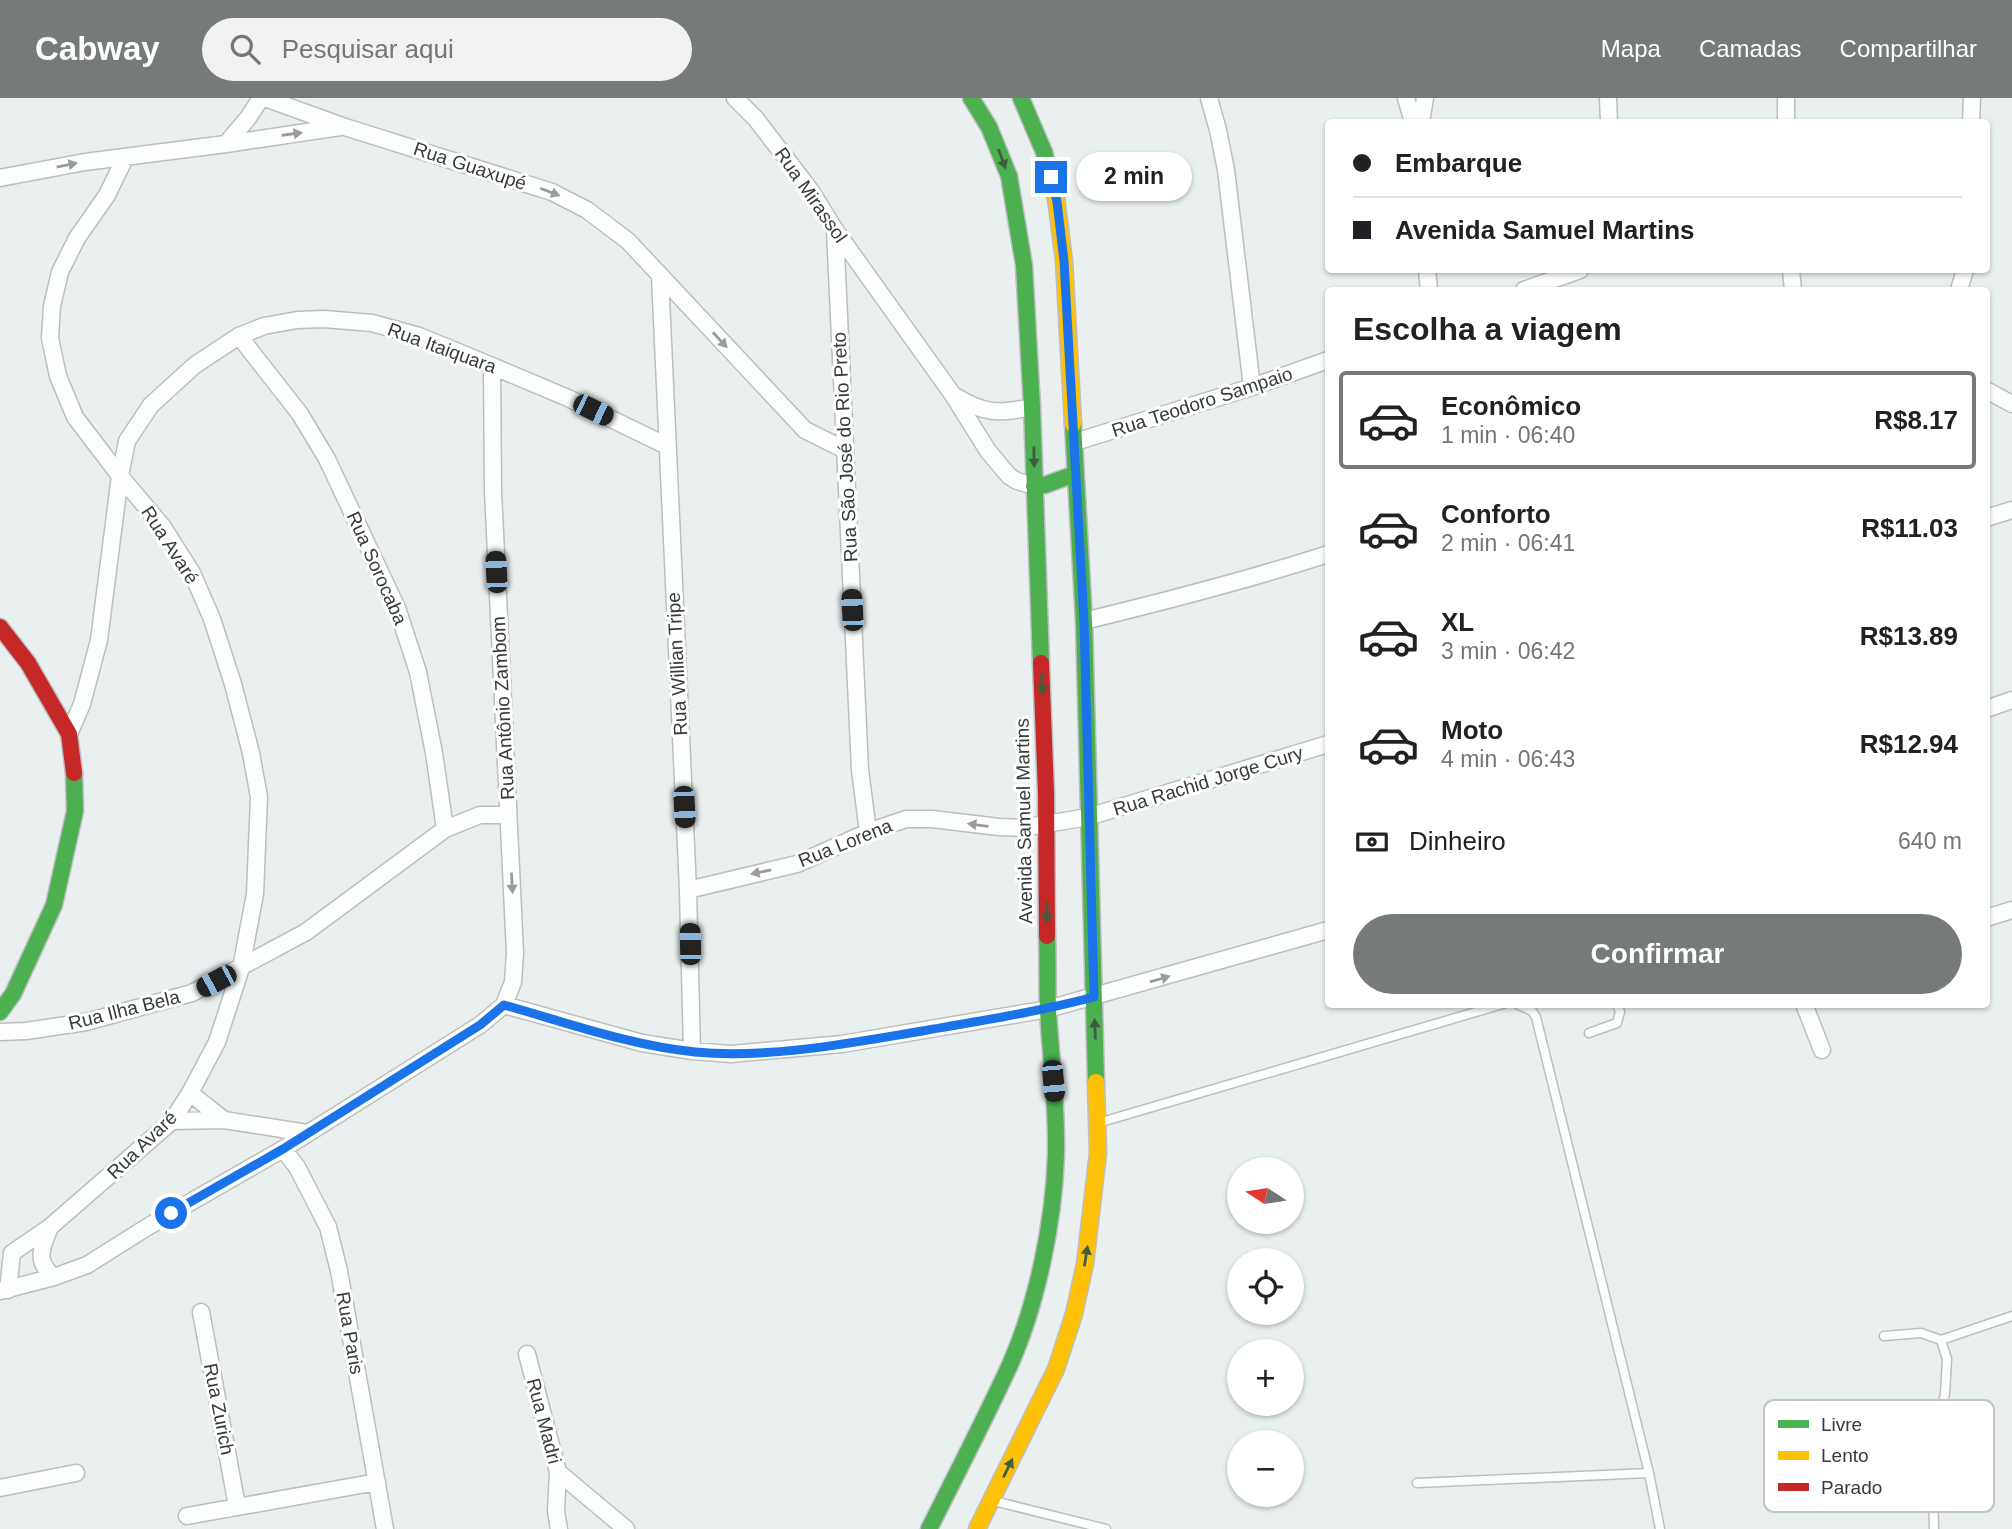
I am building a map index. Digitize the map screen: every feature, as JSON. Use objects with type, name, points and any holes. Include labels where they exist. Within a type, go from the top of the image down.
[{"type":"main road","name":"Avenida Samuel Martins","points":[[929,1529],[1010,1365],[1026,1322],[1042,1261],[1052,1206],[1056,1154],[1048,1009],[1046,825],[1034,486],[1043,406],[1009,177],[989,127],[971,98]]},
{"type":"main road","points":[[977,1529],[1056,1369],[1085,1264],[1098,1153],[1084,621],[1064,261],[1057,202],[1044,152],[1021,98]]},
{"type":"main road","points":[[1043,406],[1072,405]]},
{"type":"main road","points":[[1034,486],[1075,474]]},
{"type":"main road","points":[[0,627],[28,663],[69,734],[75,811],[54,905],[13,994],[0,1012]]},
{"type":"street","points":[[226,144],[263,98],[345,127]]},
{"type":"street","name":"Rua Mirassol","points":[[735,98],[756,119],[795,171],[953,395],[999,466],[1017,481],[1034,486]]},
{"type":"street","points":[[1209,98],[1226,170],[1252,387]]},
{"type":"street","points":[[1406,98],[1411,119]]},
{"type":"street","points":[[1422,119],[1425,98]]},
{"type":"street","points":[[1608,98],[1609,119]]},
{"type":"street","points":[[1786,98],[1786,119]]},
{"type":"street","points":[[1971,119],[1972,98]]},
{"type":"street","name":"Rua Guaxupé","points":[[0,178],[85,162],[345,127],[552,192],[587,210],[628,241],[805,430],[845,450]]},
{"type":"street","name":"Rua Avaré","points":[[4,1291],[6,1258],[50,1227],[172,1122],[217,1042],[241,968],[255,894],[259,797],[233,684],[212,619],[192,573],[163,527],[120,477],[75,417],[58,376],[50,338],[52,306],[60,272],[76,238],[107,195],[125,158]]},
{"type":"street","name":"Rua São José do Rio Preto","points":[[835,230],[860,770],[868,832]]},
{"type":"street","points":[[1532,287],[1572,273]]},
{"type":"street","name":"Rua Willian Tripe","points":[[660,276],[688,890],[692,1051]]},
{"type":"street","name":"Rua Itaiquara","points":[[69,734],[82,704],[99,640],[127,441],[151,405],[195,365],[239,336],[264,326],[297,320],[372,323],[419,336],[492,366],[568,398],[667,446]]},
{"type":"street","name":"Rua Sorocaba","points":[[239,336],[300,414],[327,459],[397,608],[418,672],[446,829]]},
{"type":"street","name":"Rua Teodoro Sampaio","points":[[1074,442],[1252,387],[1325,361]]},
{"type":"street","name":"Rua Antônio Zambom","points":[[492,366],[492,491],[514,953],[513,982],[504,1005]]},
{"type":"street","points":[[1990,392],[2012,404]]},
{"type":"street","points":[[953,395],[986,411],[1012,411],[1043,406]]},
{"type":"street","points":[[1990,517],[2012,510]]},
{"type":"street","points":[[1084,621],[1172,600],[1325,555]]},
{"type":"street","points":[[1990,708],[2012,700]]},
{"type":"street","name":"Rua Rachid Jorge Cury","points":[[1046,825],[1088,817],[1325,745]]},
{"type":"street","points":[[241,968],[306,932],[446,829],[480,815],[508,815]]},
{"type":"street","name":"Rua Lorena","points":[[688,890],[797,864],[899,821],[919,818],[1022,828],[1046,825]]},
{"type":"street","points":[[1990,917],[2012,910]]},
{"type":"street","points":[[4,1291],[87,1265],[283,1149],[480,1025],[504,1005],[642,1043],[692,1051],[731,1054],[842,1044],[1048,1009],[1325,931]]},
{"type":"street","name":"Rua Ilha Bela","points":[[0,1032],[26,1031],[99,1018],[192,993],[241,968]]},
{"type":"street","points":[[1806,1008],[1822,1050]]},
{"type":"street","points":[[190,1093],[224,1120]]},
{"type":"street","points":[[172,1122],[224,1120],[307,1133]]},
{"type":"street","name":"Rua Paris","points":[[283,1149],[297,1167],[328,1227],[340,1271],[385,1529]]},
{"type":"street","points":[[50,1227],[41,1249],[42,1262],[54,1277]]},
{"type":"street","name":"Rua Zurich","points":[[201,1312],[237,1506]]},
{"type":"street","name":"Rua Madri","points":[[527,1354],[558,1472],[556,1511],[559,1529]]},
{"type":"street","points":[[558,1472],[626,1529]]},
{"type":"street","points":[[0,1488],[76,1473]]},
{"type":"street","points":[[187,1517],[376,1482]]},
{"type":"lane","points":[[1098,1123],[1489,1008]]},
{"type":"lane","points":[[1526,1008],[1536,1017],[1649,1473],[1660,1529]]},
{"type":"lane","points":[[1589,1033],[1617,1023],[1619,1008]]},
{"type":"lane","points":[[1884,1336],[1921,1333],[1941,1340],[2012,1316]]},
{"type":"lane","points":[[1941,1340],[1947,1359],[1943,1400]]},
{"type":"lane","points":[[1417,1483],[1649,1473]]},
{"type":"lane","points":[[992,1501],[1106,1529]]},
{"type":"traffic: fast","points":[[971,98],[989,127],[1009,176],[1024,265],[1041,663]]},
{"type":"traffic: fast","points":[[1021,98],[1044,152],[1056,198]]},
{"type":"traffic: fast","points":[[1073,424],[1084,621],[1096,1082]]},
{"type":"traffic: fast","points":[[1034,486],[1045,485],[1075,474]]},
{"type":"traffic: fast","points":[[0,1012],[13,994],[54,905],[75,811],[74,773]]},
{"type":"traffic: fast","points":[[929,1529],[1019,1343],[1036,1290],[1048,1235],[1056,1154],[1047,936]]},
{"type":"traffic: slow","points":[[1056,198],[1064,261],[1073,424]]},
{"type":"traffic: slow","points":[[977,1529],[1056,1369],[1074,1314],[1085,1264],[1098,1153],[1096,1082]]},
{"type":"traffic: jam","points":[[0,627],[28,663],[69,734],[74,773]]},
{"type":"traffic: jam","points":[[1041,663],[1046,793],[1047,936]]},
{"type":"route","points":[[171,1213],[283,1149],[480,1025],[504,1005],[642,1043],[731,1054],[842,1044],[1048,1009],[1094,997],[1084,621],[1064,261],[1057,202],[1051,177]]}]
